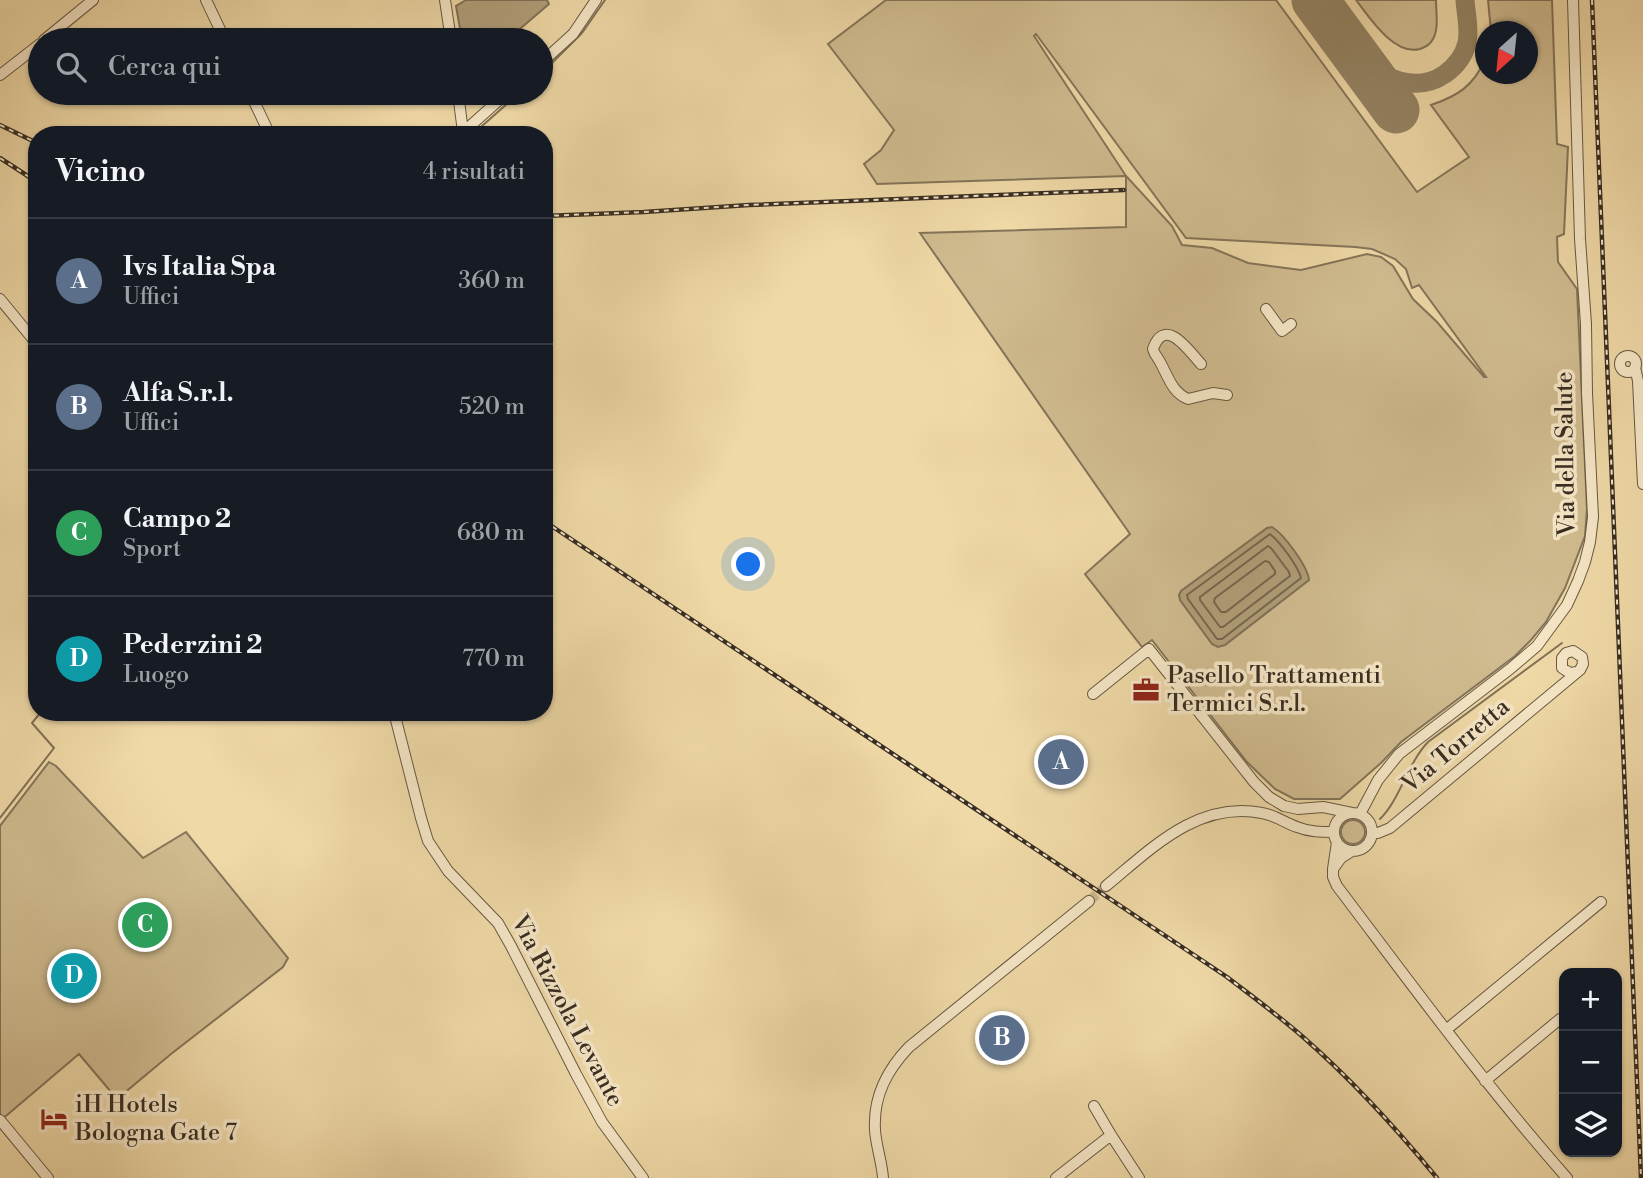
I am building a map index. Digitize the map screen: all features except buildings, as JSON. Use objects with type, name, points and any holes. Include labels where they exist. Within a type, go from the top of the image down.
[{"type":"street","points":[[59,28],[93,0]]},
{"type":"street","points":[[206,0],[219,28]]},
{"type":"street","points":[[445,0],[449,28]]},
{"type":"street","points":[[553,52],[573,34],[596,0]]},
{"type":"street","name":"Via della Salute","points":[[1336,832],[1343,816],[1356,813],[1399,754],[1537,646],[1567,605],[1585,562],[1593,517],[1580,239],[1573,0]]},
{"type":"street","points":[[0,75],[28,54]]},
{"type":"street","points":[[0,82],[16,64]]},
{"type":"street","points":[[256,105],[266,126]]},
{"type":"street","points":[[459,105],[460,126]]},
{"type":"street","points":[[469,126],[493,105]]},
{"type":"street","points":[[0,299],[28,333]]},
{"type":"street","points":[[1266,309],[1282,331],[1291,324]]},
{"type":"street","points":[[1201,364],[1177,337],[1171,334],[1158,339],[1153,349],[1174,390],[1179,394],[1188,399],[1213,393],[1227,395]]},
{"type":"street","points":[[1635,368],[1643,484]]},
{"type":"street","points":[[1093,694],[1149,649],[1254,782],[1269,797],[1292,808],[1323,807],[1356,813],[1370,823],[1372,833],[1366,846],[1341,858],[1333,869]]},
{"type":"street","points":[[1573,651],[1580,654],[1582,667],[1577,672],[1570,673],[1561,665],[1566,653],[1573,651]]},
{"type":"street","points":[[1563,684],[1564,670]]},
{"type":"street","name":"Via Torretta","points":[[1372,833],[1390,828],[1577,672]]},
{"type":"street","name":"Via Rizzola Levante","points":[[396,721],[428,841],[448,870],[498,923],[602,1122],[643,1178]]},
{"type":"street","points":[[1323,807],[1331,814],[1343,848],[1352,851]]},
{"type":"street","points":[[1106,886],[1170,834],[1191,821],[1213,814],[1258,812],[1306,830],[1336,832]]},
{"type":"street","points":[[1336,832],[1333,869],[1336,886],[1485,1081],[1567,1178]]},
{"type":"street","points":[[884,1177],[875,1130],[876,1111],[879,1093],[895,1062],[924,1035],[1089,901]]},
{"type":"street","points":[[1446,1030],[1601,902]]},
{"type":"street","points":[[1485,1081],[1559,1020]]},
{"type":"street","points":[[1094,1106],[1139,1178]]},
{"type":"street","points":[[0,1120],[48,1178]]},
{"type":"street","points":[[1056,1178],[1111,1135]]},
{"type":"shaded area","points":[[886,0],[1276,0],[1417,192],[1469,157],[1431,105],[1464,89],[1475,77],[1475,84],[1538,84],[1538,21],[1490,21],[1488,0],[1552,0],[1557,144],[1568,147],[1564,234],[1557,237],[1558,262],[1577,289],[1587,509],[1585,536],[1565,588],[1546,622],[1515,656],[1401,742],[1340,799],[1294,799],[1275,789],[1247,762],[1152,640],[1142,647],[1085,574],[1130,534],[920,233],[1126,227],[1126,176],[877,184],[864,164],[881,150],[894,130],[828,44]],"holes":[[[1036,34],[1186,238],[1355,247],[1372,249],[1395,259],[1406,269],[1412,288],[1419,285],[1486,377],[1413,299],[1393,266],[1381,257],[1367,254],[1301,270],[1248,263],[1212,248],[1182,245],[1172,226],[1126,176],[1034,36]]]},
{"type":"shaded area","points":[[1356,0],[1436,0],[1437,25],[1431,43],[1420,49],[1401,47],[1383,34]]},
{"type":"shaded area","points":[[49,762],[56,766],[143,858],[186,832],[288,958],[283,967],[117,1099],[79,1054],[0,1121],[0,826]]},
{"type":"shaded area","points":[[1353,820],[1362,823],[1365,832],[1362,841],[1353,844],[1344,841],[1341,832],[1344,823]]},
{"type":"water","points":[[466,0],[547,0],[549,4],[521,28],[460,28],[456,6]]},
{"type":"water","points":[[1272,527],[1295,551],[1309,580],[1225,645],[1218,647],[1212,644],[1179,595],[1267,528]]},
{"type":"waterway","points":[[553,62],[582,33],[605,0]]},
{"type":"waterway","points":[[482,126],[506,105]]},
{"type":"waterway","points":[[1380,819],[1428,742],[1562,643]]},
{"type":"waterway","points":[[0,818],[54,748],[32,723],[34,721]]},
{"type":"taxiway","points":[[1353,52],[1373,68],[1396,80],[1408,83],[1433,80],[1453,68],[1466,48],[1468,33],[1465,0]]},
{"type":"runway","points":[[1315,0],[1396,110]]},
{"type":"tunnel","points":[[1089,901],[1106,886]]},
{"type":"railway","points":[[1592,0],[1641,1178]]},
{"type":"railway","points":[[0,125],[28,139]]},
{"type":"railway","points":[[0,158],[28,176]]},
{"type":"railway","points":[[553,216],[1124,190]]},
{"type":"railway","points":[[553,527],[1227,977],[1294,1029],[1339,1070],[1390,1123],[1437,1178]]},
{"type":"place","name":"Pasello Trattamenti Termici S.r.l.","points":[[1146,690]]},
{"type":"place","name":"Ivs Italia Spa","points":[[1061,762]]},
{"type":"place","name":"Campo 2","points":[[145,925]]},
{"type":"place","name":"Pederzini 2","points":[[74,976]]},
{"type":"place","name":"Alfa S.r.l.","points":[[1002,1038]]},
{"type":"place","name":"iH Hotels Bologna Gate 7","points":[[54,1119]]}]
